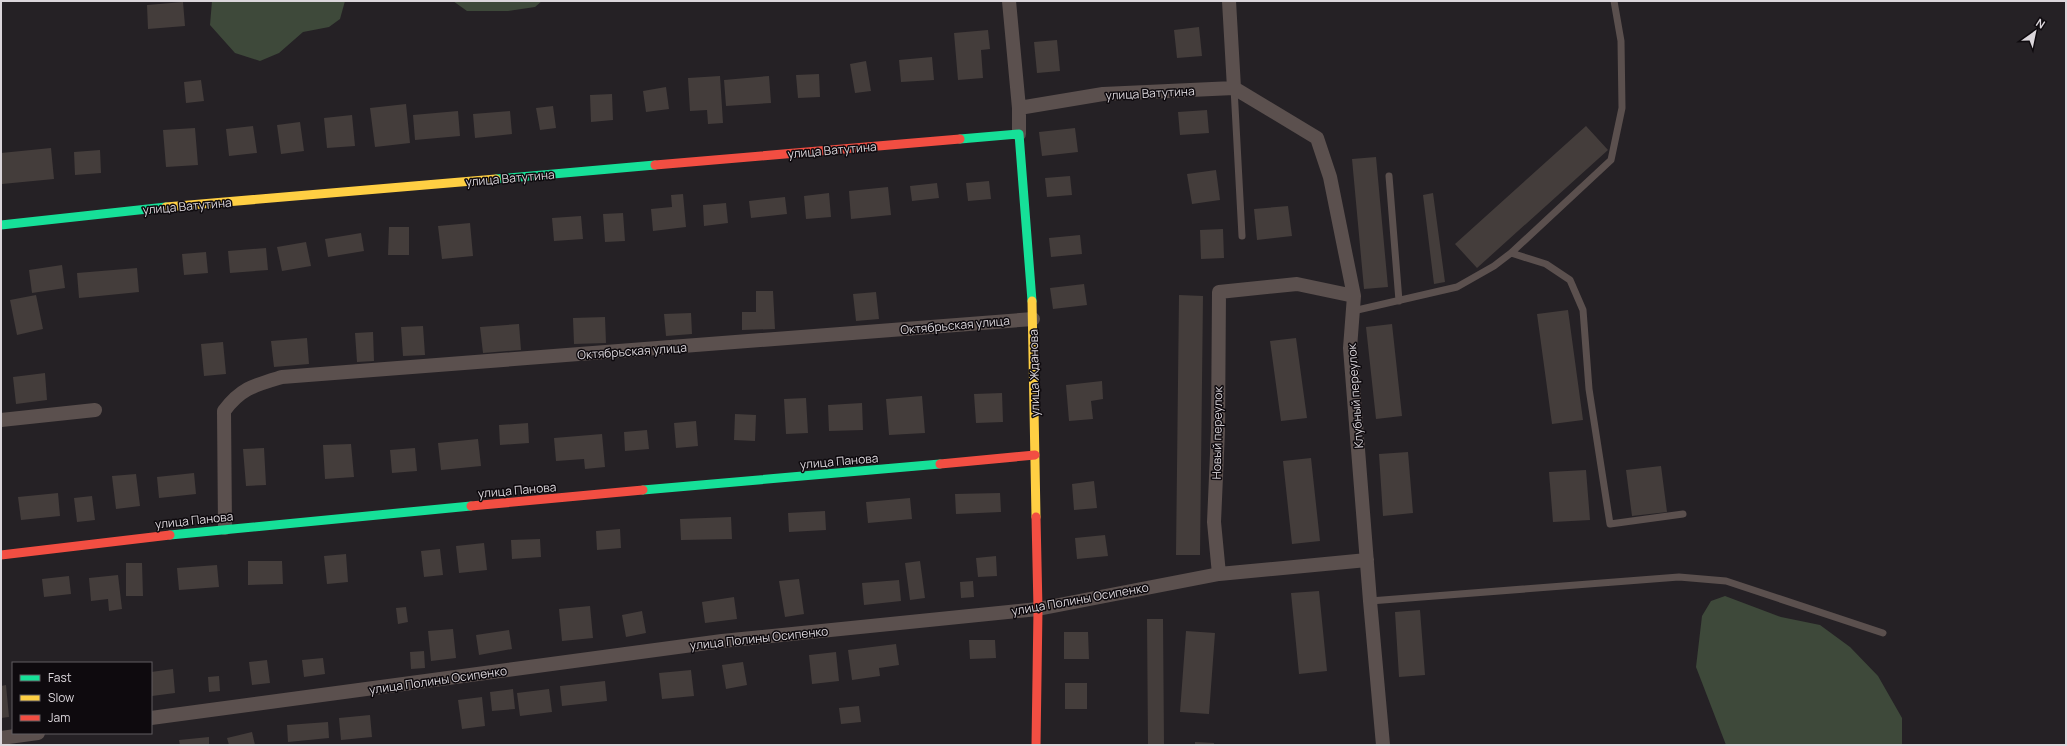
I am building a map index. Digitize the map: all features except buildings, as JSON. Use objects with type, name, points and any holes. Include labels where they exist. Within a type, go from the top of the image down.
[{"type":"street","name":"улица Жданова","points":[[1009,1],[1019,108],[1019,134],[1033,319],[1038,609],[1036,745]]},
{"type":"street","points":[[1229,1],[1234,88]]},
{"type":"street","name":"улица Ватутина","points":[[1019,108],[1103,94],[1234,88]]},
{"type":"street","name":"Клубный переулок","points":[[1234,88],[1317,138],[1330,177],[1354,296],[1350,348],[1383,745]]},
{"type":"street","name":"улица Ватутина","points":[[1,225],[136,210],[1019,134]]},
{"type":"street","name":"Новый переулок","points":[[1219,574],[1214,522],[1218,431],[1219,292],[1297,284],[1354,296]]},
{"type":"street","name":"Октябрьская улица","points":[[225,528],[224,411],[234,397],[253,386],[282,377],[1033,319]]},
{"type":"street","points":[[1,420],[95,410]]},
{"type":"street","name":"улица Панова","points":[[1,555],[225,528],[1035,455]]},
{"type":"street","name":"улица Полины Осипенко","points":[[152,718],[722,641],[1038,609],[1219,574],[1367,560]]},
{"type":"street","points":[[1,738],[31,734]]},
{"type":"lane","points":[[1353,311],[1457,287],[1494,266],[1511,253],[1611,160],[1622,108],[1621,41],[1614,1]]},
{"type":"lane","points":[[1234,88],[1242,236]]},
{"type":"lane","points":[[1388,176],[1399,301]]},
{"type":"lane","points":[[1511,253],[1546,264],[1570,280],[1583,310],[1589,389],[1610,524],[1683,514]]},
{"type":"lane","points":[[1370,601],[1679,577],[1726,581],[1884,633]]},
{"type":"green space","points":[[212,1],[345,1],[340,19],[329,27],[303,32],[279,53],[260,61],[235,53],[210,25]]},
{"type":"green space","points":[[453,1],[542,1],[535,7],[508,11],[467,11]]},
{"type":"green space","points":[[1725,596],[1781,617],[1820,625],[1850,647],[1878,676],[1902,718],[1902,745],[1726,745],[1696,667],[1702,616],[1711,601]]},
{"type":"traffic: fast","points":[[960,139],[1019,134],[1032,301]]},
{"type":"traffic: fast","points":[[496,179],[655,165]]},
{"type":"traffic: fast","points":[[1,225],[166,207]]},
{"type":"traffic: fast","points":[[643,490],[940,464]]},
{"type":"traffic: fast","points":[[170,535],[471,506]]},
{"type":"traffic: slow","points":[[166,207],[496,179]]},
{"type":"traffic: slow","points":[[1032,301],[1036,517]]},
{"type":"traffic: jam","points":[[655,165],[960,139]]},
{"type":"traffic: jam","points":[[940,464],[1035,455]]},
{"type":"traffic: jam","points":[[471,506],[643,490]]},
{"type":"traffic: jam","points":[[1036,517],[1038,609],[1036,745]]},
{"type":"traffic: jam","points":[[1,555],[170,535]]}]
